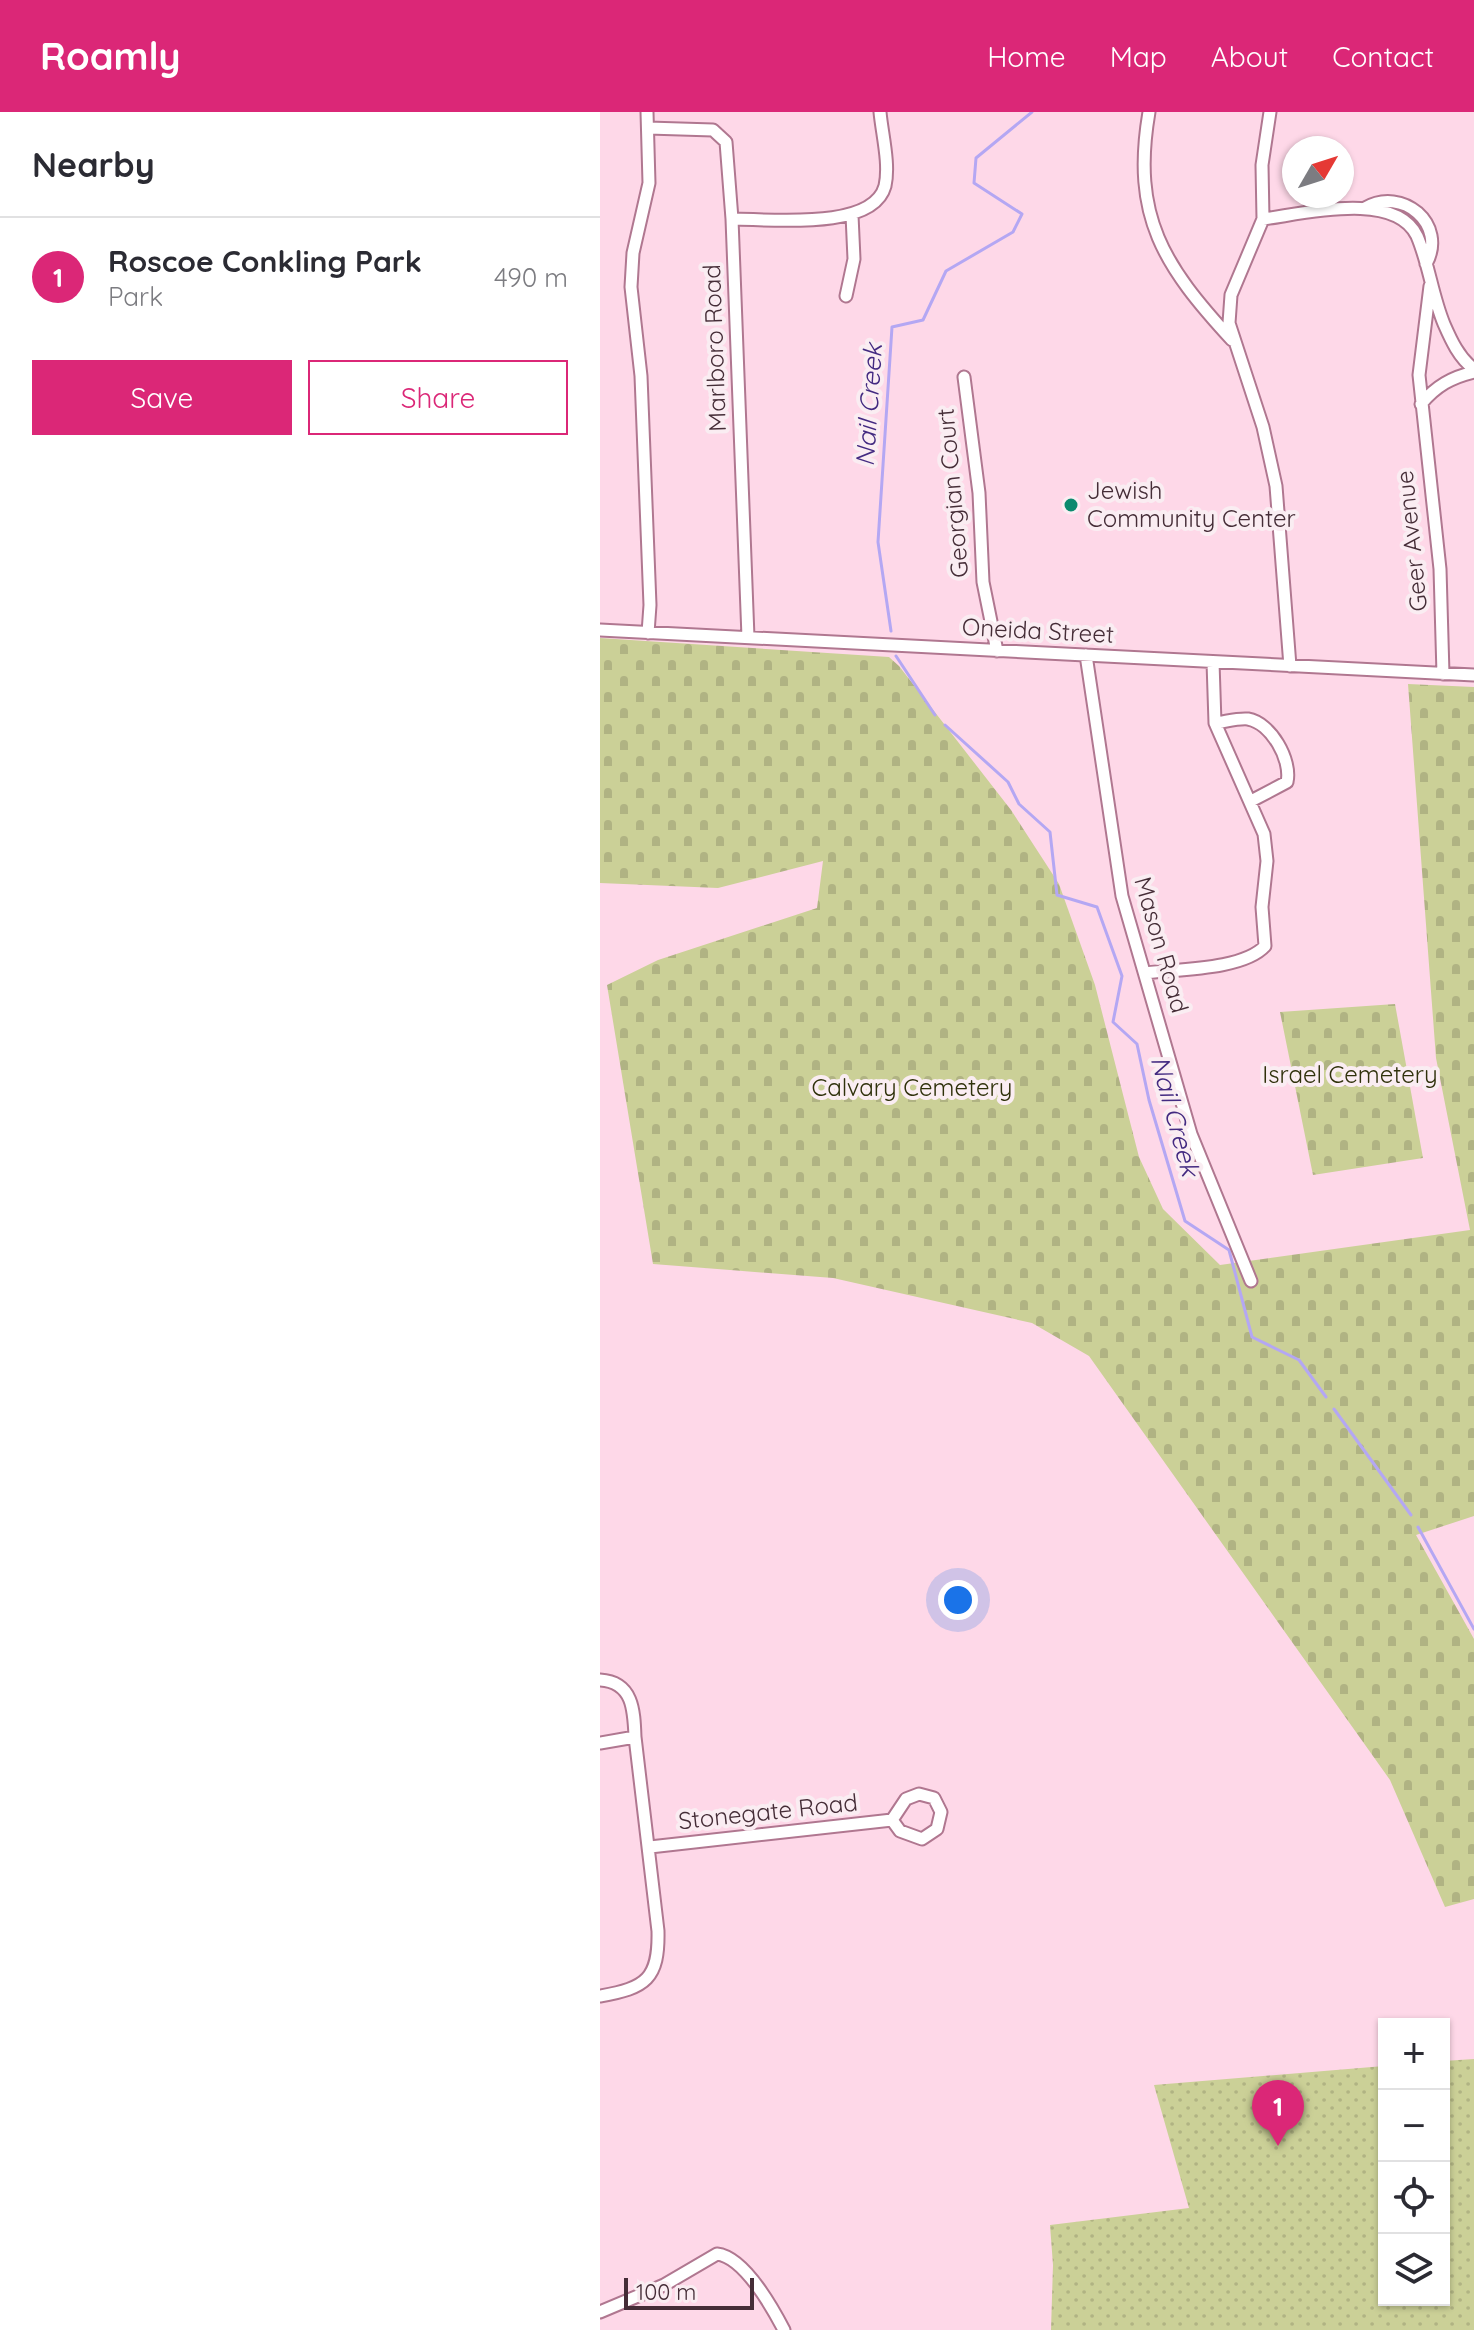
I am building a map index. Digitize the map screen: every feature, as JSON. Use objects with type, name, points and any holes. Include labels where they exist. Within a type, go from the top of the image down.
[{"type":"street","points":[[647,112],[648,194],[633,253],[631,287],[641,376],[650,590],[648,633]]},
{"type":"street","points":[[732,219],[852,215],[871,207],[884,190],[880,112]]},
{"type":"street","points":[[1149,112],[1145,189],[1157,236],[1179,278],[1232,340]]},
{"type":"street","points":[[1270,112],[1262,165],[1263,219],[1231,295],[1229,323],[1232,340],[1263,427],[1276,486],[1290,666]]},
{"type":"street","name":"Marlboro Road","points":[[648,128],[701,128],[718,132],[726,142],[732,219],[748,637]]},
{"type":"street","points":[[1263,219],[1365,208],[1406,221],[1420,243],[1430,286],[1450,337],[1474,370],[1447,381],[1421,404]]},
{"type":"street","points":[[846,296],[854,259],[852,215]]},
{"type":"street","name":"Geer Avenue","points":[[1430,286],[1421,346],[1421,404],[1440,569],[1443,674]]},
{"type":"street","name":"Georgian Court","points":[[964,377],[979,493],[983,582],[997,651]]},
{"type":"street","name":"Oneida Street","points":[[600,630],[1474,675]]},
{"type":"street","name":"Mason Road","points":[[1086,655],[1117,872],[1191,1134],[1251,1281]]},
{"type":"street","points":[[1145,973],[1238,961],[1255,957],[1265,946],[1262,907],[1267,850],[1251,801],[1215,723],[1213,662]]},
{"type":"street","points":[[1215,723],[1240,719],[1254,721],[1277,743],[1285,757],[1289,770],[1287,782],[1251,801]]},
{"type":"street","points":[[600,1680],[618,1684],[631,1700],[650,1847],[658,1951],[650,1977],[629,1991],[600,1996]]},
{"type":"street","points":[[600,1743],[635,1737]]},
{"type":"street","name":"Stonegate Road","points":[[912,1795],[934,1798],[941,1812],[937,1829],[922,1839],[900,1831],[892,1820],[900,1804],[912,1795]]},
{"type":"street","name":"Stonegate Road","points":[[650,1847],[892,1820]]},
{"type":"street","points":[[600,2312],[664,2285],[709,2257],[727,2255],[761,2292],[784,2330]]},
{"type":"green space","name":"Calvary Cemetery","points":[[600,638],[889,657],[899,666],[1011,810],[1059,884],[1095,985],[1139,1157],[1163,1209],[1220,1265],[1470,1230],[1436,1058],[1408,684],[1474,687],[1474,1516],[1416,1535],[1474,1639],[1474,1899],[1445,1907],[1390,1780],[1089,1356],[1032,1323],[833,1278],[653,1264],[607,985],[658,960],[817,908],[823,861],[718,888],[600,883]]},
{"type":"green space","name":"Israel Cemetery","points":[[1395,1004],[1423,1158],[1313,1175],[1280,1012]]},
{"type":"green space","points":[[1474,2059],[1474,2330],[1051,2330],[1053,2265],[1050,2225],[1189,2208],[1154,2085],[1378,2066],[1378,2306],[1450,2306],[1450,2061]]},
{"type":"waterway","name":"Nail Creek","points":[[891,631],[878,542],[892,327],[923,320],[946,271],[1013,232],[1022,214],[974,183],[976,158],[1032,112]]},
{"type":"waterway","name":"Nail Creek","points":[[896,656],[935,715]]},
{"type":"waterway","name":"Nail Creek","points":[[945,725],[1008,782],[1019,804],[1050,832],[1057,895],[1097,907],[1122,976],[1113,1022],[1137,1044],[1149,1100],[1185,1221],[1229,1250],[1252,1337],[1299,1360],[1326,1397]]},
{"type":"waterway","name":"Nail Creek","points":[[1334,1409],[1411,1515]]},
{"type":"waterway","name":"Nail Creek","points":[[1418,1527],[1474,1629]]},
{"type":"place","name":"Jewish Community Center","points":[[1071,505]]},
{"type":"place","name":"Roscoe Conkling Park","points":[[1278,2146]]}]
